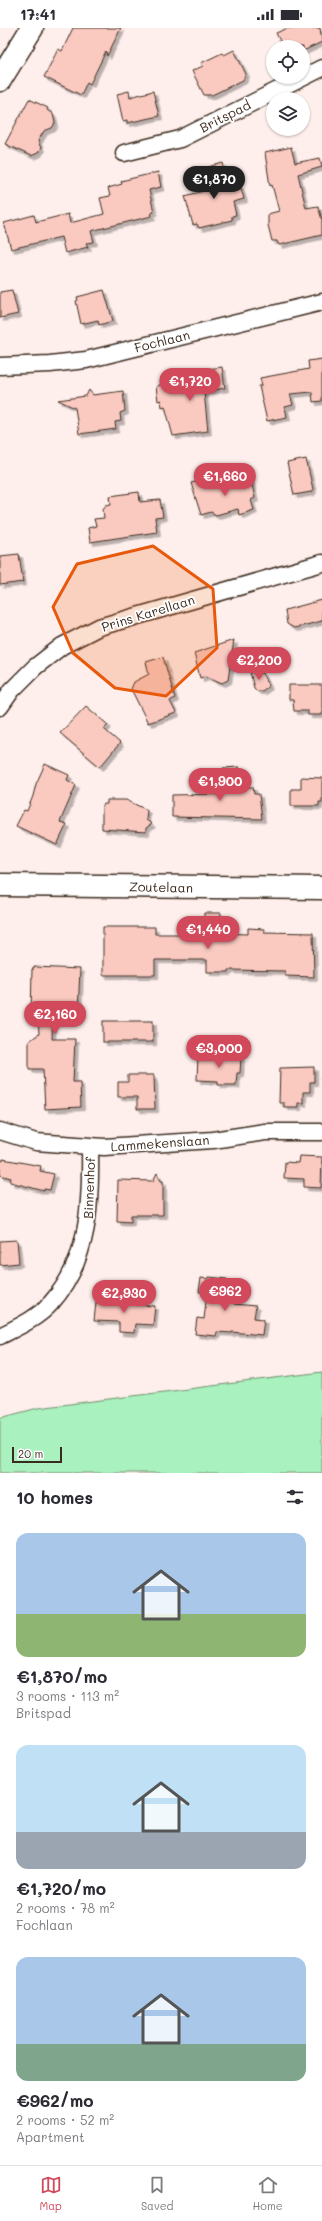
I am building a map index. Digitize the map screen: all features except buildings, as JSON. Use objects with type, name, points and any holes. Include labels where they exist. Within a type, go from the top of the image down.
[{"type":"street","points":[[0,80],[32,28]]},
{"type":"street","name":"Britspad","points":[[124,154],[180,139],[322,68]]},
{"type":"street","name":"Fochlaan","points":[[0,366],[50,364],[86,360],[322,302]]},
{"type":"street","name":"Prins Karellaan","points":[[0,707],[12,690],[36,667],[62,646],[99,627],[322,563]]},
{"type":"street","name":"Zoutelaan","points":[[0,885],[322,888]]},
{"type":"street","name":"Lammekenslaan","points":[[0,1131],[36,1142],[90,1147],[213,1140],[266,1132],[322,1132]]},
{"type":"street","name":"Binnenhof","points":[[0,1336],[31,1320],[51,1303],[61,1290],[76,1261],[87,1227],[90,1207],[90,1147]]},
{"type":"highlighted area","points":[[153,546],[213,589],[217,648],[166,696],[115,688],[73,653],[53,607],[77,564]]},
{"type":"green space","points":[[322,1372],[322,1473],[0,1473],[0,1418],[38,1408]]}]
